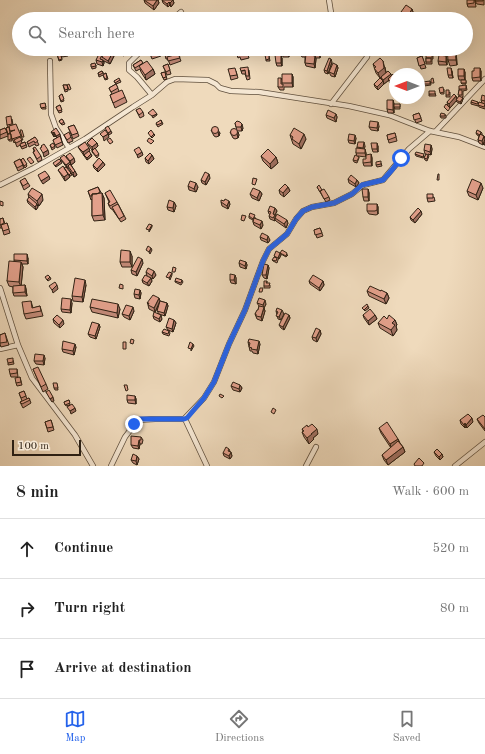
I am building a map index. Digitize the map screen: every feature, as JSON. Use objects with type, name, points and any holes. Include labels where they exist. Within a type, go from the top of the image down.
[{"type":"street","points":[[329,0],[331,12]]},
{"type":"street","points":[[136,56],[129,63],[129,70],[152,95]]},
{"type":"street","points":[[331,104],[367,56]]},
{"type":"street","points":[[50,61],[52,120],[69,148]]},
{"type":"street","points":[[0,185],[69,148],[152,95],[167,82],[174,79],[208,80],[220,88],[230,91],[265,92],[349,106],[389,115],[433,131],[459,137],[485,147]]},
{"type":"street","points":[[111,466],[125,437],[138,420],[185,419],[204,398],[214,382],[269,249],[287,234],[303,211],[312,207],[334,203],[352,194],[362,185],[383,180],[405,153],[433,131],[485,79]]},
{"type":"street","points":[[0,288],[18,345],[36,385],[75,435],[93,466]]},
{"type":"street","points":[[0,349],[18,345]]},
{"type":"street","points":[[185,419],[207,466]]},
{"type":"street","points":[[455,466],[485,442]]},
{"type":"street","points":[[306,466],[316,447]]},
{"type":"building","points":[[144,0],[157,0],[153,6]]},
{"type":"building","points":[[162,0],[173,0],[167,4]]},
{"type":"building","points":[[467,0],[474,0],[474,3],[467,4]]},
{"type":"building","points":[[406,5],[412,9],[410,12],[401,12]]},
{"type":"building","points":[[58,56],[61,56],[62,59],[59,60]]},
{"type":"building","points":[[98,56],[102,56],[100,59],[103,60],[102,62],[96,60]]},
{"type":"building","points":[[102,56],[111,56],[108,61]]},
{"type":"building","points":[[179,56],[180,58],[168,61],[167,57]]},
{"type":"building","points":[[265,56],[269,56],[269,59],[266,60]]},
{"type":"building","points":[[275,56],[281,56],[281,63],[276,63]]},
{"type":"building","points":[[306,56],[315,56],[314,64],[305,63]]},
{"type":"building","points":[[422,56],[425,64],[419,66],[417,58]]},
{"type":"building","points":[[426,56],[432,56],[432,58],[426,58]]},
{"type":"building","points":[[439,56],[446,56],[446,62],[438,61]]},
{"type":"building","points":[[448,56],[456,56],[456,60],[448,60]]},
{"type":"building","points":[[329,58],[331,59],[327,71],[324,70]]},
{"type":"building","points":[[380,58],[383,61],[384,68],[378,73],[373,64]]},
{"type":"building","points":[[426,58],[431,58],[431,62],[426,62]]},
{"type":"building","points":[[141,60],[143,63],[135,68],[133,65]]},
{"type":"building","points":[[147,61],[153,69],[145,75],[139,66]]},
{"type":"building","points":[[95,63],[96,66],[91,67],[91,64]]},
{"type":"building","points":[[333,63],[337,65],[334,74],[329,72]]},
{"type":"building","points":[[168,64],[170,70],[166,72],[163,66]]},
{"type":"building","points":[[248,67],[249,76],[246,76],[245,70],[241,71],[240,68]]},
{"type":"building","points":[[235,68],[237,75],[230,76],[228,69]]},
{"type":"building","points":[[447,68],[451,68],[452,75],[448,75]]},
{"type":"building","points":[[474,68],[480,68],[480,77],[472,78],[472,71],[474,71]]},
{"type":"building","points":[[458,69],[464,69],[464,76],[458,76]]},
{"type":"building","points":[[388,71],[389,72],[389,76],[383,80],[381,77]]},
{"type":"building","points":[[165,72],[166,77],[163,78],[161,73]]},
{"type":"building","points":[[106,73],[107,78],[105,79],[103,75]]},
{"type":"building","points":[[282,74],[292,74],[292,83],[282,83]]},
{"type":"building","points":[[119,78],[120,80],[115,83],[114,81]]},
{"type":"building","points":[[278,78],[281,78],[281,84],[283,84],[283,87],[278,87]]},
{"type":"building","points":[[380,78],[383,81],[377,87],[374,84]]},
{"type":"building","points":[[433,78],[434,83],[431,83],[431,79]]},
{"type":"building","points":[[461,80],[466,80],[466,83],[461,83]]},
{"type":"building","points":[[430,81],[430,84],[425,84],[425,82]]},
{"type":"building","points":[[69,84],[71,89],[69,90],[67,85]]},
{"type":"building","points":[[116,84],[118,88],[111,92],[109,88]]},
{"type":"building","points":[[63,85],[67,85],[68,89],[65,90]]},
{"type":"building","points":[[466,85],[466,89],[459,89],[459,86]]},
{"type":"building","points":[[443,87],[444,92],[440,93],[439,88]]},
{"type":"building","points":[[122,90],[125,97],[113,103],[110,95]]},
{"type":"building","points":[[446,90],[449,90],[449,95],[446,95]]},
{"type":"building","points":[[459,90],[462,90],[462,95],[458,95]]},
{"type":"building","points":[[429,91],[435,91],[435,94],[429,94]]},
{"type":"building","points":[[62,94],[64,99],[61,101],[59,96]]},
{"type":"building","points":[[454,94],[456,96],[449,104],[447,102]]},
{"type":"building","points":[[482,95],[485,96],[485,101],[481,100]]},
{"type":"building","points":[[459,96],[463,98],[460,102],[456,100]]},
{"type":"building","points":[[387,100],[389,100],[389,104],[393,104],[393,110],[387,109]]},
{"type":"building","points":[[472,100],[478,102],[477,104],[471,102]]},
{"type":"building","points":[[479,102],[485,104],[484,107],[478,105]]},
{"type":"building","points":[[45,103],[46,107],[41,108],[40,104]]},
{"type":"building","points":[[394,104],[400,104],[400,107],[394,107]]},
{"type":"building","points":[[446,104],[450,108],[448,111],[444,107]]},
{"type":"building","points":[[60,105],[62,110],[58,111],[56,107]]},
{"type":"building","points":[[140,108],[143,112],[139,115],[136,110]]},
{"type":"building","points":[[153,109],[157,114],[152,116],[148,113]]},
{"type":"building","points":[[328,110],[336,114],[334,118],[326,115]]},
{"type":"building","points":[[419,113],[421,118],[414,120],[413,115]]},
{"type":"building","points":[[441,113],[445,114],[445,116],[440,116]]},
{"type":"building","points":[[11,116],[12,124],[7,125],[6,117]]},
{"type":"building","points":[[62,119],[64,122],[61,124],[59,121]]},
{"type":"building","points":[[161,120],[162,123],[157,125],[156,123]]},
{"type":"building","points":[[237,121],[242,124],[241,127],[236,127],[235,123]]},
{"type":"building","points":[[370,121],[378,122],[377,128],[369,127]]},
{"type":"building","points":[[16,124],[21,136],[12,139],[10,132],[15,130],[10,131],[9,126]]},
{"type":"building","points":[[74,125],[78,133],[72,135],[68,127]]},
{"type":"building","points":[[108,126],[111,131],[108,133],[105,128]]},
{"type":"building","points":[[215,126],[218,127],[218,133],[215,134],[212,133],[211,130],[212,127]]},
{"type":"building","points":[[9,127],[10,133],[8,134],[6,128]]},
{"type":"building","points":[[5,128],[7,132],[0,135],[0,130]]},
{"type":"building","points":[[56,128],[60,134],[56,136],[54,132],[51,132]]},
{"type":"building","points":[[234,128],[237,129],[237,135],[234,136],[231,135],[230,132],[231,129]]},
{"type":"building","points":[[294,128],[304,134],[299,144],[292,139],[293,137],[290,135]]},
{"type":"building","points":[[20,130],[22,130],[24,137],[22,137]]},
{"type":"building","points":[[105,130],[108,134],[103,137],[100,134]]},
{"type":"building","points":[[151,130],[154,134],[151,137],[148,133]]},
{"type":"building","points":[[477,130],[481,132],[480,135],[476,133]]},
{"type":"building","points":[[69,132],[71,137],[67,140],[64,135]]},
{"type":"building","points":[[395,133],[396,137],[388,140],[387,135]]},
{"type":"building","points":[[8,134],[11,134],[11,139],[8,140]]},
{"type":"building","points":[[349,134],[355,135],[354,141],[348,140]]},
{"type":"building","points":[[480,134],[484,136],[482,141],[478,140]]},
{"type":"building","points":[[60,136],[62,142],[55,145],[53,140]]},
{"type":"building","points":[[20,137],[22,140],[16,143],[14,140]]},
{"type":"building","points":[[35,137],[38,141],[28,144],[27,142]]},
{"type":"building","points":[[92,138],[97,143],[92,147],[87,143]]},
{"type":"building","points":[[110,138],[113,142],[110,144],[107,140]]},
{"type":"building","points":[[149,138],[154,141],[151,144],[147,141]]},
{"type":"building","points":[[25,142],[26,145],[21,147],[20,144]]},
{"type":"building","points":[[85,142],[89,148],[83,152],[78,147]]},
{"type":"building","points":[[358,142],[364,142],[363,148],[357,147]]},
{"type":"building","points":[[53,143],[55,146],[52,148],[50,145]]},
{"type":"building","points":[[371,143],[377,143],[377,149],[372,149]]},
{"type":"building","points":[[44,144],[48,150],[43,153],[40,148]]},
{"type":"building","points":[[425,144],[431,145],[430,152],[424,150]]},
{"type":"building","points":[[35,147],[41,156],[37,159],[33,152],[35,151],[33,148]]},
{"type":"building","points":[[139,147],[142,152],[137,155],[134,150]]},
{"type":"building","points":[[95,148],[99,154],[96,156],[92,151]]},
{"type":"building","points":[[356,148],[365,149],[365,153],[356,153]]},
{"type":"building","points":[[268,149],[276,157],[270,164],[261,156]]},
{"type":"building","points":[[89,151],[91,154],[87,158],[84,155]]},
{"type":"building","points":[[416,152],[424,154],[423,157],[415,154]]},
{"type":"building","points":[[70,153],[74,158],[70,161],[66,156]]},
{"type":"building","points":[[150,153],[152,155],[148,161],[145,158]]},
{"type":"building","points":[[371,154],[371,162],[363,163],[363,159],[366,159],[366,155]]},
{"type":"building","points":[[426,154],[428,155],[427,159],[424,158]]},
{"type":"building","points":[[64,155],[70,162],[66,165],[60,158]]},
{"type":"building","points":[[355,155],[359,157],[357,161],[353,160]]},
{"type":"building","points":[[30,157],[34,162],[31,164],[27,159]]},
{"type":"building","points":[[23,158],[27,164],[24,166],[21,160]]},
{"type":"building","points":[[99,158],[103,162],[97,169],[93,165]]},
{"type":"building","points":[[20,159],[23,165],[17,168],[14,162]]},
{"type":"building","points":[[59,159],[61,161],[55,166],[53,163]]},
{"type":"building","points":[[381,161],[381,164],[376,165],[376,162]]},
{"type":"building","points":[[70,164],[75,171],[73,173],[68,166]]},
{"type":"building","points":[[63,166],[68,174],[64,177],[58,170]]},
{"type":"building","points":[[66,167],[71,173],[69,175],[64,168]]},
{"type":"building","points":[[45,171],[49,176],[41,181],[38,175]]},
{"type":"building","points":[[205,172],[209,174],[205,182],[201,180]]},
{"type":"building","points":[[351,175],[357,180],[355,184],[348,179]]},
{"type":"building","points":[[25,178],[28,183],[23,186],[20,181]]},
{"type":"building","points":[[253,178],[257,179],[255,185],[252,184]]},
{"type":"building","points":[[472,179],[481,183],[476,195],[467,191]]},
{"type":"building","points":[[190,181],[196,183],[194,189],[188,186]]},
{"type":"building","points":[[285,184],[288,187],[283,193],[279,190]]},
{"type":"building","points":[[319,185],[322,190],[320,192],[317,187]]},
{"type":"building","points":[[98,187],[100,192],[90,196],[88,191]]},
{"type":"building","points":[[32,188],[42,194],[37,201],[28,194]]},
{"type":"building","points":[[253,188],[260,191],[257,198],[250,194]]},
{"type":"building","points":[[324,189],[329,197],[324,199],[320,191]]},
{"type":"building","points":[[362,189],[368,189],[368,197],[363,197]]},
{"type":"building","points":[[110,190],[117,202],[110,206],[108,203],[110,202],[105,193]]},
{"type":"building","points":[[102,193],[103,215],[92,216],[92,194]]},
{"type":"building","points":[[427,194],[433,194],[433,198],[427,198]]},
{"type":"building","points":[[29,197],[37,204],[35,207],[27,200]]},
{"type":"building","points":[[225,199],[229,201],[227,206],[221,202],[221,200],[224,201]]},
{"type":"building","points":[[169,200],[174,202],[173,208],[167,207]]},
{"type":"building","points":[[0,201],[3,202],[3,206],[0,205]]},
{"type":"building","points":[[118,204],[124,216],[119,219],[112,207]]},
{"type":"building","points":[[367,204],[377,204],[377,210],[367,211]]},
{"type":"building","points":[[270,206],[275,208],[273,214],[275,215],[273,218],[269,216],[271,212],[268,211]]},
{"type":"building","points":[[418,208],[421,211],[413,220],[410,217]]},
{"type":"building","points":[[250,213],[255,215],[253,219],[249,216]]},
{"type":"building","points":[[277,214],[287,220],[284,224],[275,218]]},
{"type":"building","points":[[242,215],[246,216],[244,221],[241,220]]},
{"type":"building","points":[[3,218],[4,223],[0,225],[0,219]]},
{"type":"building","points":[[254,218],[262,221],[260,225],[253,222]]},
{"type":"building","points":[[7,223],[9,229],[3,231],[1,225]]},
{"type":"building","points":[[149,224],[152,225],[149,230],[146,229]]},
{"type":"building","points":[[320,228],[322,233],[315,235],[314,230]]},
{"type":"building","points":[[262,233],[268,236],[267,240],[260,237]]},
{"type":"building","points":[[148,246],[151,248],[149,252],[146,250]]},
{"type":"building","points":[[121,250],[130,251],[130,262],[120,262]]},
{"type":"building","points":[[282,250],[287,253],[286,256],[280,253]]},
{"type":"building","points":[[276,251],[280,253],[278,258],[274,256]]},
{"type":"building","points":[[14,254],[27,254],[27,261],[14,260]]},
{"type":"building","points":[[138,257],[142,259],[136,272],[131,270]]},
{"type":"building","points":[[274,257],[277,258],[276,261],[272,260]]},
{"type":"building","points":[[240,260],[246,262],[245,266],[239,263]]},
{"type":"building","points":[[9,261],[21,262],[19,282],[7,281]]},
{"type":"building","points":[[264,264],[268,265],[266,275],[262,275]]},
{"type":"building","points":[[173,267],[176,268],[175,272],[172,272]]},
{"type":"building","points":[[148,268],[154,271],[152,276],[146,272]]},
{"type":"building","points":[[169,272],[172,273],[169,278],[166,277]]},
{"type":"building","points":[[230,274],[235,275],[234,280],[230,280]]},
{"type":"building","points":[[48,275],[50,277],[47,280],[45,277]]},
{"type":"building","points":[[145,275],[151,278],[147,283],[142,280]]},
{"type":"building","points":[[313,275],[323,281],[319,288],[309,281]]},
{"type":"building","points":[[75,278],[85,280],[82,297],[72,296]]},
{"type":"building","points":[[176,278],[182,280],[181,283],[175,281]]},
{"type":"building","points":[[264,281],[267,281],[266,283],[270,283],[269,286],[264,286]]},
{"type":"building","points":[[55,282],[57,285],[52,290],[49,286]]},
{"type":"building","points":[[120,284],[123,285],[123,289],[119,288]]},
{"type":"building","points":[[25,285],[25,292],[13,293],[13,286]]},
{"type":"building","points":[[370,286],[387,293],[384,299],[367,291]]},
{"type":"building","points":[[260,288],[263,288],[262,292],[259,292]]},
{"type":"building","points":[[135,289],[140,290],[139,295],[134,294]]},
{"type":"building","points":[[153,295],[159,298],[154,308],[147,303]]},
{"type":"building","points":[[62,298],[71,299],[70,310],[61,309]]},
{"type":"building","points":[[259,298],[265,300],[263,305],[257,303]]},
{"type":"building","points":[[92,299],[118,304],[117,313],[90,307]]},
{"type":"building","points":[[31,301],[32,308],[40,306],[41,311],[24,314],[22,302]]},
{"type":"building","points":[[160,301],[167,303],[164,313],[157,311]]},
{"type":"building","points":[[367,304],[368,306],[364,310],[362,308]]},
{"type":"building","points":[[126,305],[133,307],[129,316],[122,314]]},
{"type":"building","points":[[259,306],[264,307],[261,317],[256,316],[255,314]]},
{"type":"building","points":[[277,308],[282,310],[279,317],[276,316],[278,312],[276,311]]},
{"type":"building","points":[[370,309],[375,315],[368,321],[363,315]]},
{"type":"building","points":[[154,312],[161,315],[159,319],[153,316]]},
{"type":"building","points":[[285,313],[289,315],[283,327],[279,325]]},
{"type":"building","points":[[57,315],[63,320],[59,325],[53,319]]},
{"type":"building","points":[[389,315],[395,320],[392,323],[395,325],[391,330],[378,323],[384,316],[387,319]]},
{"type":"building","points":[[169,318],[174,320],[172,329],[166,327]]},
{"type":"building","points":[[92,322],[99,324],[95,336],[88,334]]},
{"type":"building","points":[[316,328],[320,330],[316,338],[312,337]]},
{"type":"building","points":[[164,329],[169,331],[168,334],[162,332]]},
{"type":"building","points":[[5,333],[7,342],[0,343],[0,335]]},
{"type":"building","points":[[131,339],[134,340],[133,344],[130,343]]},
{"type":"building","points":[[249,339],[259,341],[257,350],[249,347]]},
{"type":"building","points":[[63,341],[75,344],[73,351],[62,349]]},
{"type":"building","points":[[123,342],[126,342],[126,349],[123,349]]},
{"type":"building","points":[[190,342],[193,344],[191,349],[188,348]]},
{"type":"building","points":[[35,354],[44,355],[43,361],[34,361]]},
{"type":"building","points":[[13,358],[13,362],[8,363],[7,359]]},
{"type":"building","points":[[38,367],[46,384],[41,387],[33,369]]},
{"type":"building","points":[[9,369],[17,369],[17,373],[10,374]]},
{"type":"building","points":[[20,377],[21,382],[16,383],[15,378]]},
{"type":"building","points":[[233,382],[240,385],[239,389],[231,386]]},
{"type":"building","points":[[53,383],[57,383],[58,388],[54,388]]},
{"type":"building","points":[[124,385],[127,385],[128,390],[126,391]]},
{"type":"building","points":[[49,390],[53,397],[50,399],[46,392]]},
{"type":"building","points":[[24,391],[26,396],[21,398],[19,393]]},
{"type":"building","points":[[127,395],[135,396],[135,400],[127,400]]},
{"type":"building","points":[[29,398],[30,400],[22,404],[20,402]]},
{"type":"building","points":[[69,400],[70,403],[65,405],[64,402]]},
{"type":"building","points":[[72,404],[75,408],[70,411],[67,407]]},
{"type":"building","points":[[273,408],[276,410],[274,414],[271,412]]},
{"type":"building","points":[[468,414],[472,418],[466,425],[465,423],[464,425],[460,420]]},
{"type":"building","points":[[483,415],[485,417],[485,429],[477,419]]},
{"type":"building","points":[[51,420],[53,427],[47,428],[45,422]]},
{"type":"building","points":[[387,422],[398,439],[390,444],[379,428]]},
{"type":"building","points":[[312,424],[317,429],[307,438],[302,432],[304,431],[302,429],[307,425],[308,427]]},
{"type":"building","points":[[131,436],[141,437],[138,446],[131,445]]},
{"type":"building","points":[[398,441],[403,447],[386,460],[382,455]]},
{"type":"building","points":[[226,447],[229,449],[228,451],[231,452],[229,456],[223,453]]},
{"type":"building","points":[[437,449],[442,454],[439,457],[434,452]]},
{"type":"building","points":[[133,454],[137,456],[136,461],[131,460]]},
{"type":"building","points":[[419,458],[424,463],[422,466],[415,466],[414,464]]},
{"type":"route","points":[[134,424],[140,419],[187,418],[204,398],[214,382],[269,249],[287,234],[303,211],[312,207],[334,203],[352,194],[362,185],[377,183],[383,180],[401,158]]}]
